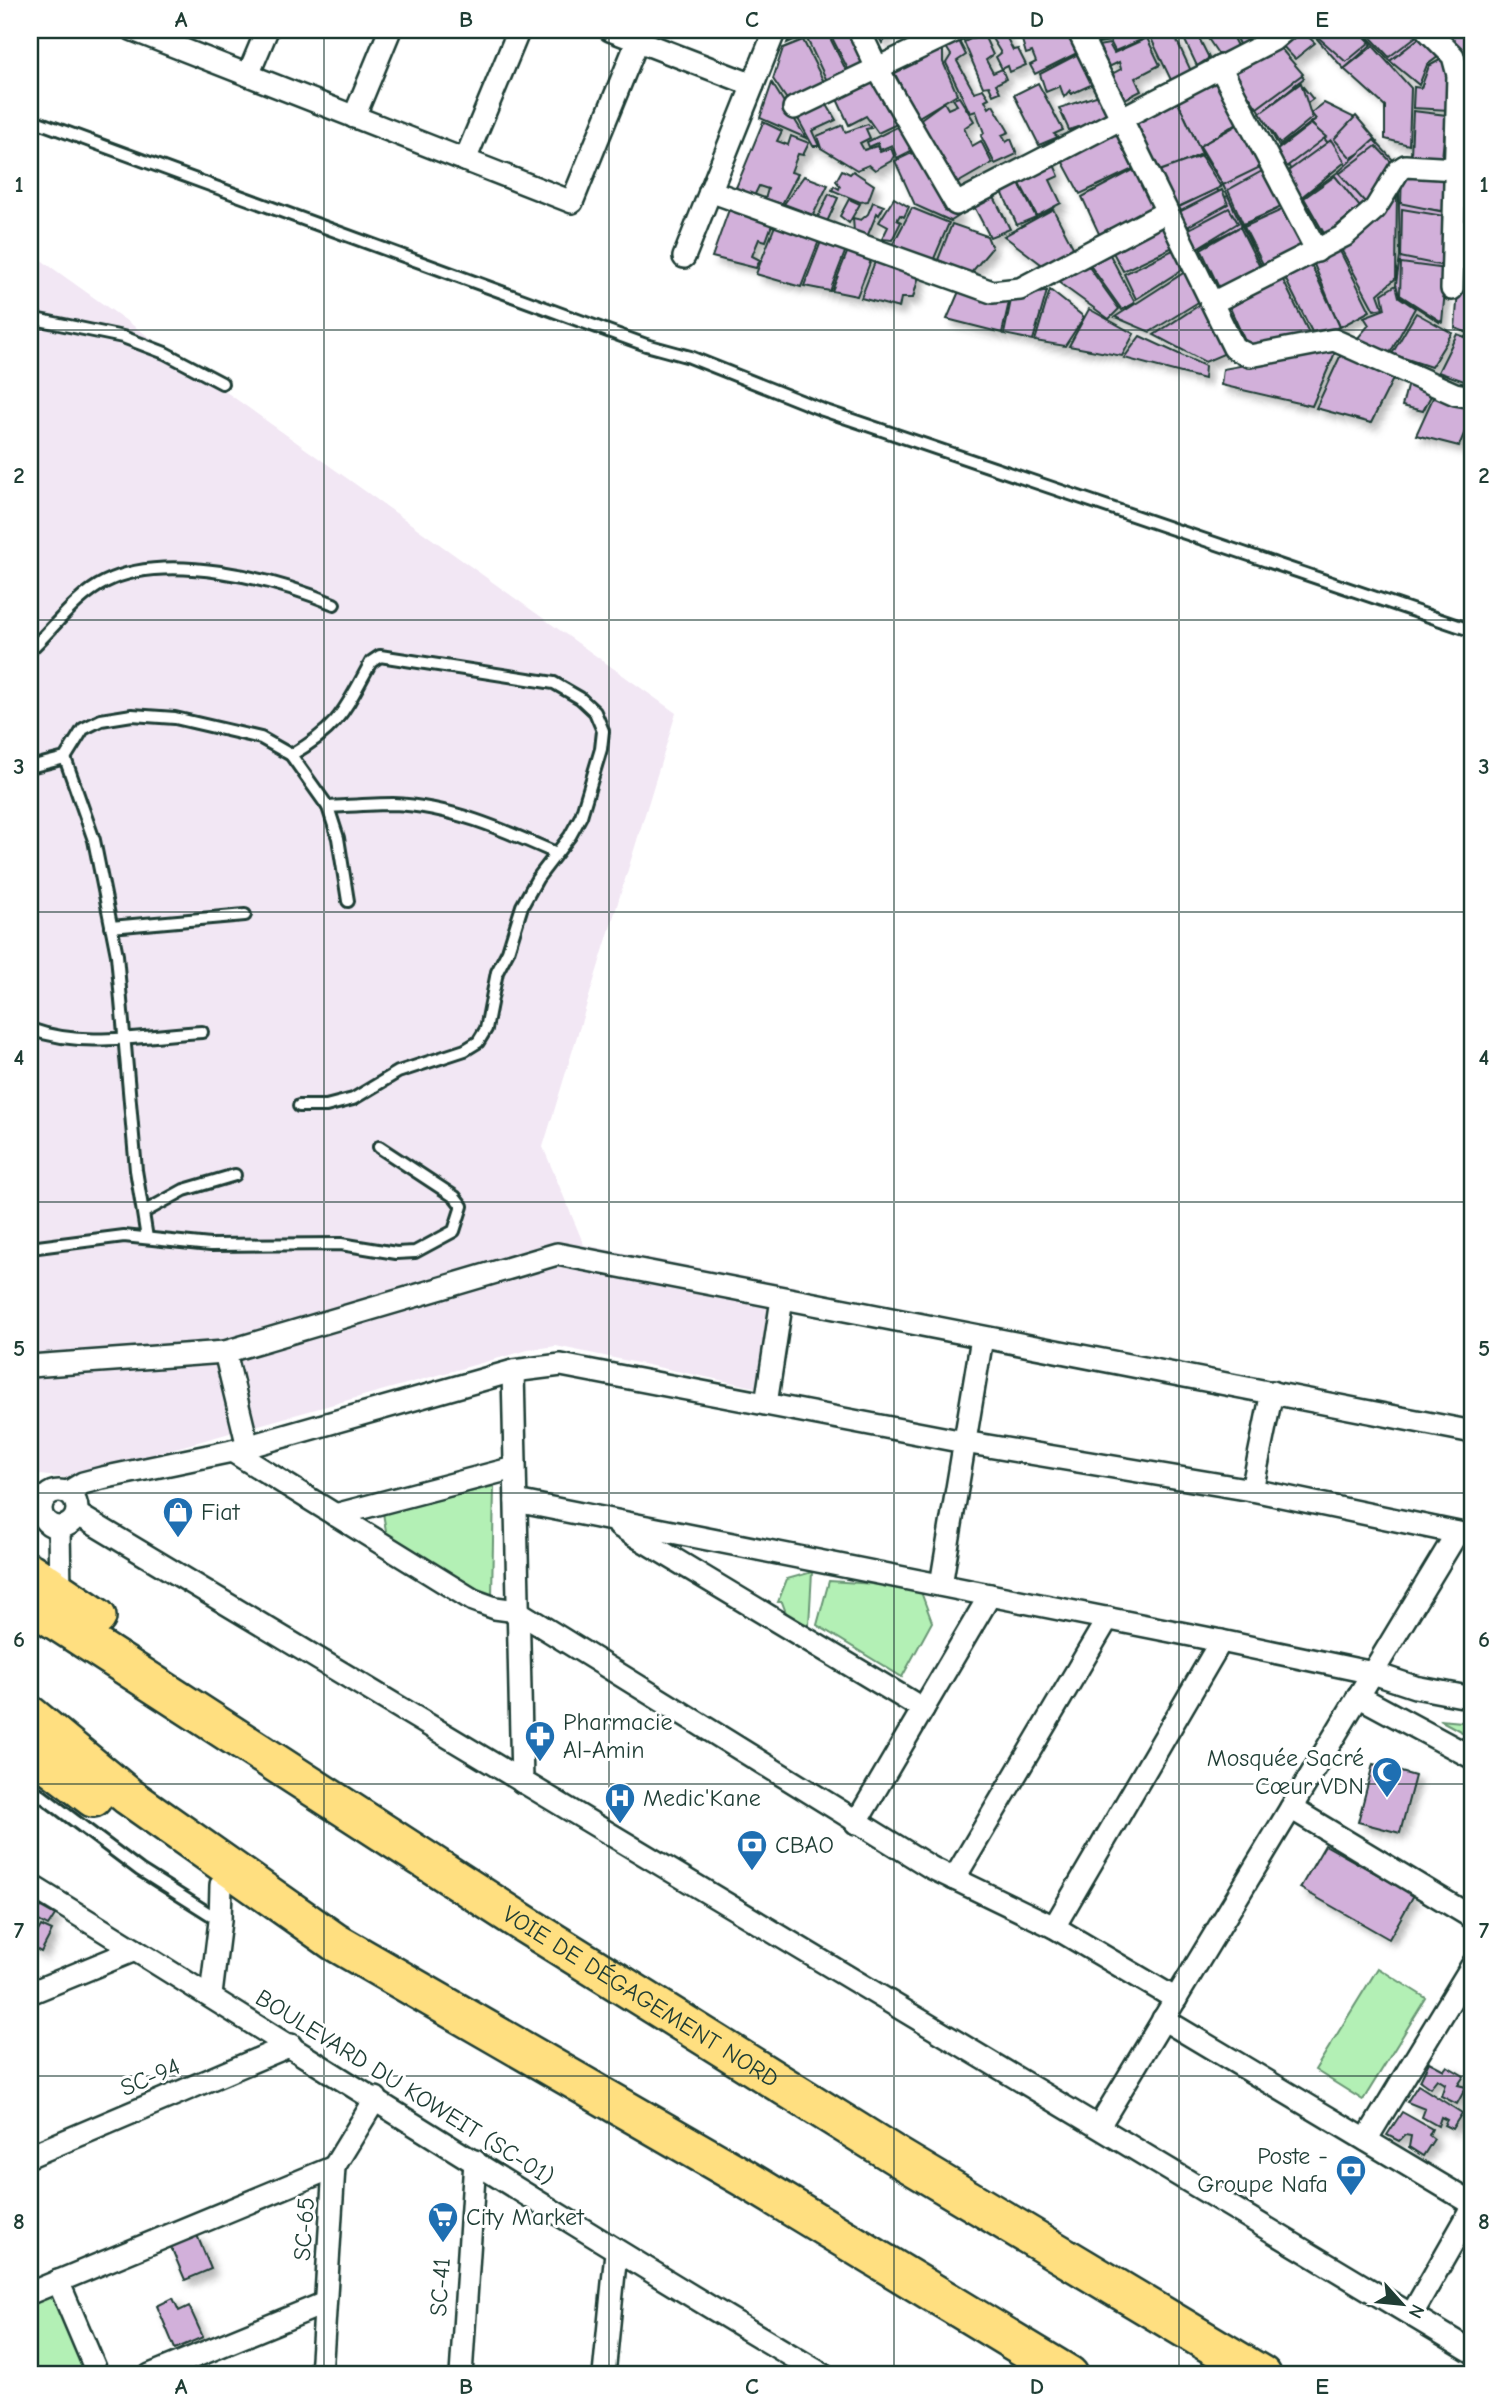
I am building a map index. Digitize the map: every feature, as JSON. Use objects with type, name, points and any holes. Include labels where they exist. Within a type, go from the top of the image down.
[{"type":"highway","name":"VOIE DE DÉGAGEMENT NORD","points":[[30,1572],[44,1603],[526,1926],[898,2157],[1262,2375]]},
{"type":"highway","points":[[30,1715],[128,1796],[248,1884],[335,1942],[443,2007],[744,2178],[1069,2375]]},
{"type":"highway","points":[[30,1750],[142,1833],[318,1947],[378,1980],[443,2007]]},
{"type":"street","points":[[133,30],[572,202],[640,35]]},
{"type":"street","points":[[248,75],[267,30]]},
{"type":"street","points":[[354,117],[390,30]]},
{"type":"street","points":[[465,160],[519,30]]},
{"type":"street","points":[[610,30],[640,35],[753,85]]},
{"type":"street","points":[[684,257],[775,30]]},
{"type":"street","points":[[859,30],[877,68],[956,204],[1273,40],[1285,30]]},
{"type":"street","points":[[794,108],[957,30]]},
{"type":"street","points":[[1078,30],[1166,212],[1214,302],[1234,348],[1241,354],[1250,356],[1334,340],[1455,394],[1473,397]]},
{"type":"street","points":[[1427,30],[1453,56],[1458,75],[1465,169],[1452,289]]},
{"type":"street","points":[[1220,67],[1317,251]]},
{"type":"street","points":[[1214,302],[1317,251],[1361,224],[1405,166],[1465,169]]},
{"type":"street","points":[[710,191],[992,292],[1020,289],[1166,212]]},
{"type":"street","points":[[30,1366],[225,1352],[557,1254],[1473,1432]]},
{"type":"street","points":[[766,1404],[782,1299]]},
{"type":"street","points":[[942,1585],[982,1338]]},
{"type":"street","points":[[225,1352],[240,1449],[335,1515],[473,1600],[495,1608],[517,1611],[856,1823],[954,1879],[1054,1927],[1176,1999]]},
{"type":"street","points":[[78,1514],[67,1526],[59,1528],[44,1520],[36,1502],[52,1492],[68,1492],[83,1483],[240,1449],[513,1371],[548,1364],[569,1365],[964,1442],[1252,1490],[1465,1534],[1358,1696],[1099,2126]]},
{"type":"street","points":[[513,1371],[522,1782]]},
{"type":"street","points":[[1252,1490],[1272,1392]]},
{"type":"street","points":[[335,1515],[514,1468]]},
{"type":"street","points":[[68,1492],[75,1498],[78,1514],[1473,2352]]},
{"type":"street","points":[[516,1501],[1221,1641],[1373,1673],[1415,1688],[1473,1698]]},
{"type":"street","points":[[606,1519],[923,1709]]},
{"type":"street","points":[[44,1603],[59,1528]]},
{"type":"street","points":[[856,1823],[990,1595]]},
{"type":"street","points":[[954,1879],[1108,1618]]},
{"type":"street","points":[[1054,1927],[1221,1641]]},
{"type":"street","points":[[1358,1696],[1473,1758]]},
{"type":"street","points":[[1291,1808],[1473,1918]]},
{"type":"street","name":"BOULEVARD DU KOWEIT (SC-01)","points":[[30,1885],[376,2098],[616,2252],[824,2375]]},
{"type":"street","points":[[211,1995],[220,1921],[221,1885]]},
{"type":"street","points":[[30,1993],[135,1950]]},
{"type":"street","points":[[1366,2140],[1473,1964]]},
{"type":"street","points":[[1163,2019],[1366,2140],[1471,2198],[1412,2314]]},
{"type":"street","name":"SC-94","points":[[30,2156],[291,2045]]},
{"type":"street","name":"SC-65","points":[[321,2375],[334,2167],[376,2098]]},
{"type":"street","name":"SC-41","points":[[461,2375],[475,2161]]},
{"type":"street","points":[[30,2293],[334,2167]]},
{"type":"street","points":[[604,2375],[616,2252]]},
{"type":"street","points":[[58,2281],[99,2375]]},
{"type":"street","points":[[150,2375],[325,2303]]},
{"type":"lane","points":[[30,119],[646,345],[690,357],[823,410],[1473,631]]},
{"type":"lane","points":[[30,318],[123,337],[165,353],[222,383]]},
{"type":"lane","points":[[30,650],[78,603],[105,582],[135,573],[179,569],[226,572],[289,587],[334,604]]},
{"type":"lane","points":[[291,755],[317,740],[335,725],[371,662],[380,656],[554,683],[580,698],[595,712],[603,731],[601,749],[580,816],[570,836],[555,853],[522,906],[508,951],[497,972],[485,1029],[478,1042],[465,1050],[398,1072],[352,1099],[326,1106],[299,1106]]},
{"type":"lane","points":[[30,767],[65,758],[83,729],[102,720],[132,715],[175,718],[261,738],[291,755],[328,807],[338,838],[348,901]]},
{"type":"lane","points":[[65,758],[94,840],[117,955],[136,1170],[147,1238]]},
{"type":"lane","points":[[328,807],[395,804],[441,811],[495,826],[555,853]]},
{"type":"lane","points":[[111,927],[245,915]]},
{"type":"lane","points":[[30,1029],[65,1038],[125,1040],[202,1032]]},
{"type":"lane","points":[[30,1248],[124,1236],[210,1245],[341,1244],[415,1252],[454,1231],[462,1206],[455,1197],[379,1147]]},
{"type":"lane","points":[[144,1212],[184,1190],[235,1175]]},
{"type":"lane","points":[[30,1787],[140,1870],[220,1921]]},
{"type":"shaded area","points":[[30,252],[676,713],[543,1147],[584,1245],[798,1287],[773,1391],[556,1346],[528,1350],[68,1478],[30,1474]]},
{"type":"green space","points":[[494,1486],[492,1597],[387,1537],[383,1513]]},
{"type":"green space","points":[[812,1572],[809,1625],[788,1618],[782,1602],[778,1602],[787,1579]]},
{"type":"green space","points":[[829,1581],[890,1585],[921,1592],[932,1622],[902,1677],[817,1625]]},
{"type":"green space","points":[[1440,1720],[1473,1723],[1473,1738]]},
{"type":"green space","points":[[1378,1968],[1426,1998],[1363,2100],[1315,2070]]},
{"type":"green space","points":[[48,2273],[92,2374],[90,2375],[30,2375],[30,2281]]},
{"type":"building","points":[[792,30],[816,30],[787,43]]},
{"type":"building","points":[[826,30],[848,74],[828,83],[807,39]]},
{"type":"building","points":[[828,30],[856,30],[873,63],[850,73]]},
{"type":"building","points":[[875,30],[891,30],[882,43]]},
{"type":"building","points":[[1003,30],[1013,50],[1018,49],[1026,65],[1010,72],[1008,66],[1002,69],[996,57],[1001,53],[988,32]]},
{"type":"building","points":[[1014,30],[1065,30],[1077,53],[1035,74],[1030,65],[1036,62],[1032,52],[1026,54],[1022,40],[1027,40],[1024,31]]},
{"type":"building","points":[[1136,30],[1141,40],[1115,51],[1110,41],[1099,43],[1092,31]]},
{"type":"building","points":[[1147,30],[1172,30],[1191,71],[1171,80]]},
{"type":"building","points":[[1180,30],[1195,30],[1209,58],[1197,66]]},
{"type":"building","points":[[1203,30],[1229,30],[1237,46],[1219,55],[1207,37],[1202,38],[1205,33]]},
{"type":"building","points":[[1232,30],[1265,30],[1240,46]]},
{"type":"building","points":[[1290,30],[1301,30],[1315,43],[1295,59],[1277,40]]},
{"type":"building","points":[[1309,30],[1358,30],[1372,44],[1344,69]]},
{"type":"building","points":[[1310,30],[1358,30],[1370,42],[1346,62]]},
{"type":"building","points":[[1361,30],[1415,30],[1422,36],[1390,61]]},
{"type":"building","points":[[1364,30],[1413,30],[1418,35],[1389,57]]},
{"type":"building","points":[[1443,30],[1473,30],[1473,53],[1466,57]]},
{"type":"building","points":[[983,33],[993,55],[986,60],[993,73],[1002,69],[1006,79],[996,84],[1000,92],[993,95],[989,86],[983,87],[964,42]]},
{"type":"building","points":[[1422,36],[1439,56],[1427,65],[1419,85],[1390,61]]},
{"type":"building","points":[[1147,38],[1160,65],[1135,78],[1141,91],[1123,100],[1112,74],[1121,69],[1119,62],[1109,67],[1098,46],[1109,44],[1114,53]]},
{"type":"building","points":[[958,39],[966,55],[957,61],[974,92],[983,89],[989,98],[985,100],[989,108],[993,105],[1009,132],[1002,135],[1006,142],[1011,139],[1017,154],[995,164],[981,136],[984,133],[976,111],[970,113],[946,63],[951,55],[944,44]]},
{"type":"building","points":[[803,40],[825,84],[790,104],[773,79],[783,48]]},
{"type":"building","points":[[1275,41],[1304,78],[1261,113],[1236,70]]},
{"type":"building","points":[[1275,42],[1303,74],[1257,108],[1233,72]]},
{"type":"building","points":[[943,46],[943,62],[957,94],[917,118],[893,70]]},
{"type":"building","points":[[1373,46],[1411,88],[1409,145],[1385,139],[1385,106],[1344,69]]},
{"type":"building","points":[[1082,52],[1093,84],[1071,94],[1070,90],[1064,97],[1060,86],[1046,92],[1040,74]]},
{"type":"building","points":[[1473,56],[1473,83],[1468,83],[1468,59]]},
{"type":"building","points":[[1440,60],[1448,64],[1447,79],[1452,81],[1450,110],[1413,108],[1414,87],[1421,88],[1429,66]]},
{"type":"building","points":[[1215,76],[1240,120],[1199,144],[1176,97]]},
{"type":"building","points":[[1215,77],[1239,122],[1199,147],[1176,98]]},
{"type":"building","points":[[876,81],[899,123],[878,133],[866,116],[849,125],[836,97]]},
{"type":"building","points":[[1299,82],[1313,99],[1305,105],[1316,119],[1279,147],[1261,113]]},
{"type":"building","points":[[772,83],[806,138],[760,118]]},
{"type":"building","points":[[1038,83],[1063,130],[1054,134],[1058,137],[1039,145],[1014,95]]},
{"type":"building","points":[[1301,83],[1312,118],[1280,144],[1260,113]]},
{"type":"building","points":[[1467,85],[1473,85],[1473,110],[1464,109]]},
{"type":"building","points":[[1102,94],[1109,118],[1069,130],[1059,108]]},
{"type":"building","points":[[959,97],[974,121],[964,128],[972,146],[981,141],[992,163],[954,185],[918,121],[944,102],[948,109],[957,105],[953,99]]},
{"type":"building","points":[[1173,98],[1199,153],[1155,169],[1133,120]]},
{"type":"building","points":[[1176,98],[1202,154],[1160,173],[1135,119]]},
{"type":"building","points":[[826,103],[836,120],[812,131],[819,146],[813,146],[797,117]]},
{"type":"building","points":[[1324,103],[1357,119],[1374,140],[1346,165],[1311,123],[1316,119],[1311,113]]},
{"type":"building","points":[[1413,111],[1446,115],[1442,159],[1411,155]]},
{"type":"building","points":[[1465,113],[1473,113],[1473,160],[1465,159]]},
{"type":"building","points":[[1356,116],[1378,142],[1351,158],[1334,139]]},
{"type":"building","points":[[763,122],[782,131],[777,141],[788,145],[791,136],[809,143],[803,155],[798,154],[791,172],[798,174],[782,204],[765,199],[768,189],[759,186],[754,196],[735,190]]},
{"type":"building","points":[[1239,122],[1249,140],[1240,145],[1245,156],[1254,152],[1260,167],[1223,185],[1199,147]]},
{"type":"building","points":[[1241,123],[1265,166],[1225,188],[1200,146]]},
{"type":"building","points":[[1311,123],[1344,162],[1304,196],[1279,147]]},
{"type":"building","points":[[868,124],[871,128],[866,129],[870,138],[860,143],[864,150],[877,146],[880,152],[891,148],[894,156],[891,161],[875,170],[869,165],[857,170],[821,148],[817,136],[843,125],[845,132]]},
{"type":"building","points":[[1311,124],[1326,137],[1286,167],[1276,151]]},
{"type":"building","points":[[899,126],[913,150],[897,158],[892,145],[880,150],[878,143],[869,147],[867,142]]},
{"type":"building","points":[[1113,126],[1133,169],[1080,194],[1059,155]]},
{"type":"building","points":[[1331,140],[1345,162],[1299,199],[1284,174]]},
{"type":"building","points":[[1374,140],[1398,165],[1368,204],[1338,172]]},
{"type":"building","points":[[1376,146],[1395,166],[1366,204],[1339,174]]},
{"type":"building","points":[[918,150],[946,212],[954,208],[959,216],[951,221],[915,205],[895,161]]},
{"type":"building","points":[[1202,154],[1223,185],[1179,207],[1160,173]]},
{"type":"building","points":[[1201,156],[1221,187],[1176,208],[1156,172]]},
{"type":"building","points":[[1051,158],[1059,176],[1050,180],[1061,203],[1037,216],[1016,176]]},
{"type":"building","points":[[1260,167],[1285,205],[1242,226],[1223,185]]},
{"type":"building","points":[[1137,168],[1156,211],[1101,238],[1082,197]]},
{"type":"building","points":[[1411,169],[1450,174],[1448,213],[1399,203],[1399,188],[1407,190]]},
{"type":"building","points":[[842,170],[850,174],[853,171],[874,185],[868,201],[860,202],[832,190],[834,186],[839,189],[836,181]]},
{"type":"building","points":[[1264,170],[1287,205],[1243,224],[1228,190]]},
{"type":"building","points":[[1402,171],[1449,176],[1448,212],[1401,205]]},
{"type":"building","points":[[1338,172],[1365,202],[1325,237],[1304,196]]},
{"type":"building","points":[[1470,175],[1473,175],[1473,232],[1466,231]]},
{"type":"building","points":[[804,176],[828,185],[813,215],[784,204]]},
{"type":"building","points":[[1015,176],[1036,217],[1017,225],[999,185]]},
{"type":"building","points":[[1335,176],[1360,207],[1325,235],[1304,198]]},
{"type":"building","points":[[990,189],[1010,229],[990,237],[970,199]]},
{"type":"building","points":[[1217,189],[1222,198],[1228,196],[1242,226],[1200,247],[1179,207]]},
{"type":"building","points":[[1397,189],[1396,278],[1378,294],[1383,308],[1374,310],[1341,249]]},
{"type":"building","points":[[1222,190],[1228,204],[1187,227],[1179,212]]},
{"type":"building","points":[[829,194],[838,198],[826,224],[817,219]]},
{"type":"building","points":[[894,198],[909,207],[904,217],[900,215],[897,220],[901,222],[892,240],[882,239],[888,227],[879,222]]},
{"type":"building","points":[[849,199],[860,204],[849,223],[840,216]]},
{"type":"building","points":[[873,202],[884,206],[879,215],[877,213],[867,237],[854,232],[853,218],[861,220],[868,214]]},
{"type":"building","points":[[1399,203],[1444,212],[1440,264],[1400,257]]},
{"type":"building","points":[[731,204],[774,219],[766,241],[759,239],[752,256],[760,260],[756,268],[712,257]]},
{"type":"building","points":[[1285,205],[1307,247],[1263,269],[1242,226]]},
{"type":"building","points":[[912,208],[949,223],[933,261],[892,246]]},
{"type":"building","points":[[1229,208],[1238,223],[1197,248],[1187,230]]},
{"type":"building","points":[[1286,208],[1310,249],[1265,268],[1244,227]]},
{"type":"building","points":[[1053,209],[1075,251],[1045,267],[1004,236]]},
{"type":"building","points":[[1402,209],[1444,216],[1446,266],[1401,260]]},
{"type":"building","points":[[778,218],[820,238],[801,287],[756,274]]},
{"type":"building","points":[[1163,223],[1175,246],[1123,271],[1110,247]]},
{"type":"building","points":[[952,224],[987,236],[992,248],[971,273],[938,260]]},
{"type":"building","points":[[1242,226],[1251,245],[1210,267],[1200,247]]},
{"type":"building","points":[[1240,227],[1261,269],[1220,290],[1201,249]]},
{"type":"building","points":[[1465,233],[1473,234],[1473,260],[1462,259]]},
{"type":"building","points":[[822,239],[847,247],[830,291],[804,286]]},
{"type":"building","points":[[849,248],[873,255],[857,296],[832,291]]},
{"type":"building","points":[[1107,249],[1135,303],[1122,310],[1087,261]]},
{"type":"building","points":[[1175,249],[1183,269],[1136,299],[1124,274]]},
{"type":"building","points":[[1340,251],[1370,311],[1340,327],[1313,262]]},
{"type":"building","points":[[878,254],[920,272],[913,298],[901,298],[899,308],[861,298]]},
{"type":"building","points":[[1400,257],[1444,266],[1442,282],[1435,281],[1433,299],[1440,301],[1439,322],[1399,296],[1396,284]]},
{"type":"building","points":[[1084,260],[1119,309],[1109,319],[1058,282]]},
{"type":"building","points":[[1310,262],[1340,327],[1314,336],[1284,276]]},
{"type":"building","points":[[1462,262],[1473,262],[1473,288],[1459,286]]},
{"type":"building","points":[[1401,263],[1447,269],[1442,322],[1400,295]]},
{"type":"building","points":[[1185,272],[1200,301],[1150,332],[1115,317]]},
{"type":"building","points":[[1282,278],[1311,337],[1249,350],[1230,308]]},
{"type":"building","points":[[1396,285],[1399,297],[1415,308],[1390,353],[1356,340],[1369,325],[1364,317],[1385,309],[1382,294]]},
{"type":"building","points":[[960,289],[1009,302],[1002,333],[947,319]]},
{"type":"building","points":[[1050,290],[1084,317],[1065,346],[1035,341]]},
{"type":"building","points":[[1458,290],[1473,292],[1473,335],[1455,328]]},
{"type":"building","points":[[1047,291],[1033,340],[1004,334],[1011,300]]},
{"type":"building","points":[[1201,304],[1228,352],[1205,362],[1154,335]]},
{"type":"building","points":[[1089,309],[1134,334],[1122,356],[1069,346]]},
{"type":"building","points":[[1416,313],[1452,333],[1431,367],[1392,354]]},
{"type":"building","points":[[1457,334],[1473,340],[1473,384],[1438,372]]},
{"type":"building","points":[[1140,336],[1205,366],[1204,379],[1124,358]]},
{"type":"building","points":[[1337,348],[1312,406],[1221,385],[1223,369]]},
{"type":"building","points":[[1344,348],[1395,375],[1371,423],[1316,408]]},
{"type":"building","points":[[1410,375],[1435,388],[1423,411],[1402,406]]},
{"type":"building","points":[[1437,389],[1473,401],[1473,412],[1459,446],[1416,435]]},
{"type":"building","points":[[1473,426],[1473,443],[1466,440]]},
{"type":"building","name":"Mosquée Sacré Cœur VDN","points":[[1373,1764],[1415,1776],[1400,1833],[1358,1822]]},
{"type":"building","points":[[1325,1845],[1414,1895],[1389,1939],[1300,1888]]},
{"type":"building","points":[[30,1901],[55,1915],[48,1926],[30,1916]]},
{"type":"building","points":[[41,1926],[52,1931],[41,1952],[30,1945]]},
{"type":"building","points":[[1473,1984],[1473,2009],[1464,2003]]},
{"type":"building","points":[[1429,2062],[1444,2070],[1447,2066],[1464,2076],[1458,2085],[1466,2087],[1457,2104],[1441,2096],[1445,2084],[1437,2079],[1430,2088],[1420,2081]]},
{"type":"building","points":[[1418,2085],[1462,2113],[1452,2129],[1444,2125],[1447,2120],[1441,2117],[1438,2126],[1422,2117],[1425,2109],[1407,2102]]},
{"type":"building","points":[[1402,2112],[1432,2129],[1429,2135],[1434,2139],[1423,2156],[1409,2147],[1411,2136],[1405,2135],[1399,2141],[1387,2135]]},
{"type":"building","points":[[197,2235],[211,2269],[185,2280],[171,2247]]},
{"type":"building","points":[[173,2298],[179,2311],[189,2306],[203,2337],[175,2349],[157,2306]]},
{"type":"place","name":"Fiat","points":[[178,1539]]},
{"type":"place","name":"Pharmacie Al-Amin","points":[[540,1763]]},
{"type":"place","name":"Mosquée Sacré Cœur VDN","points":[[1387,1799]]},
{"type":"place","name":"Medic'Kane","points":[[620,1825]]},
{"type":"place","name":"CBAO","points":[[752,1872]]},
{"type":"place","name":"Poste - Groupe Nafa","points":[[1351,2197]]},
{"type":"place","name":"City Market","points":[[443,2244]]}]
